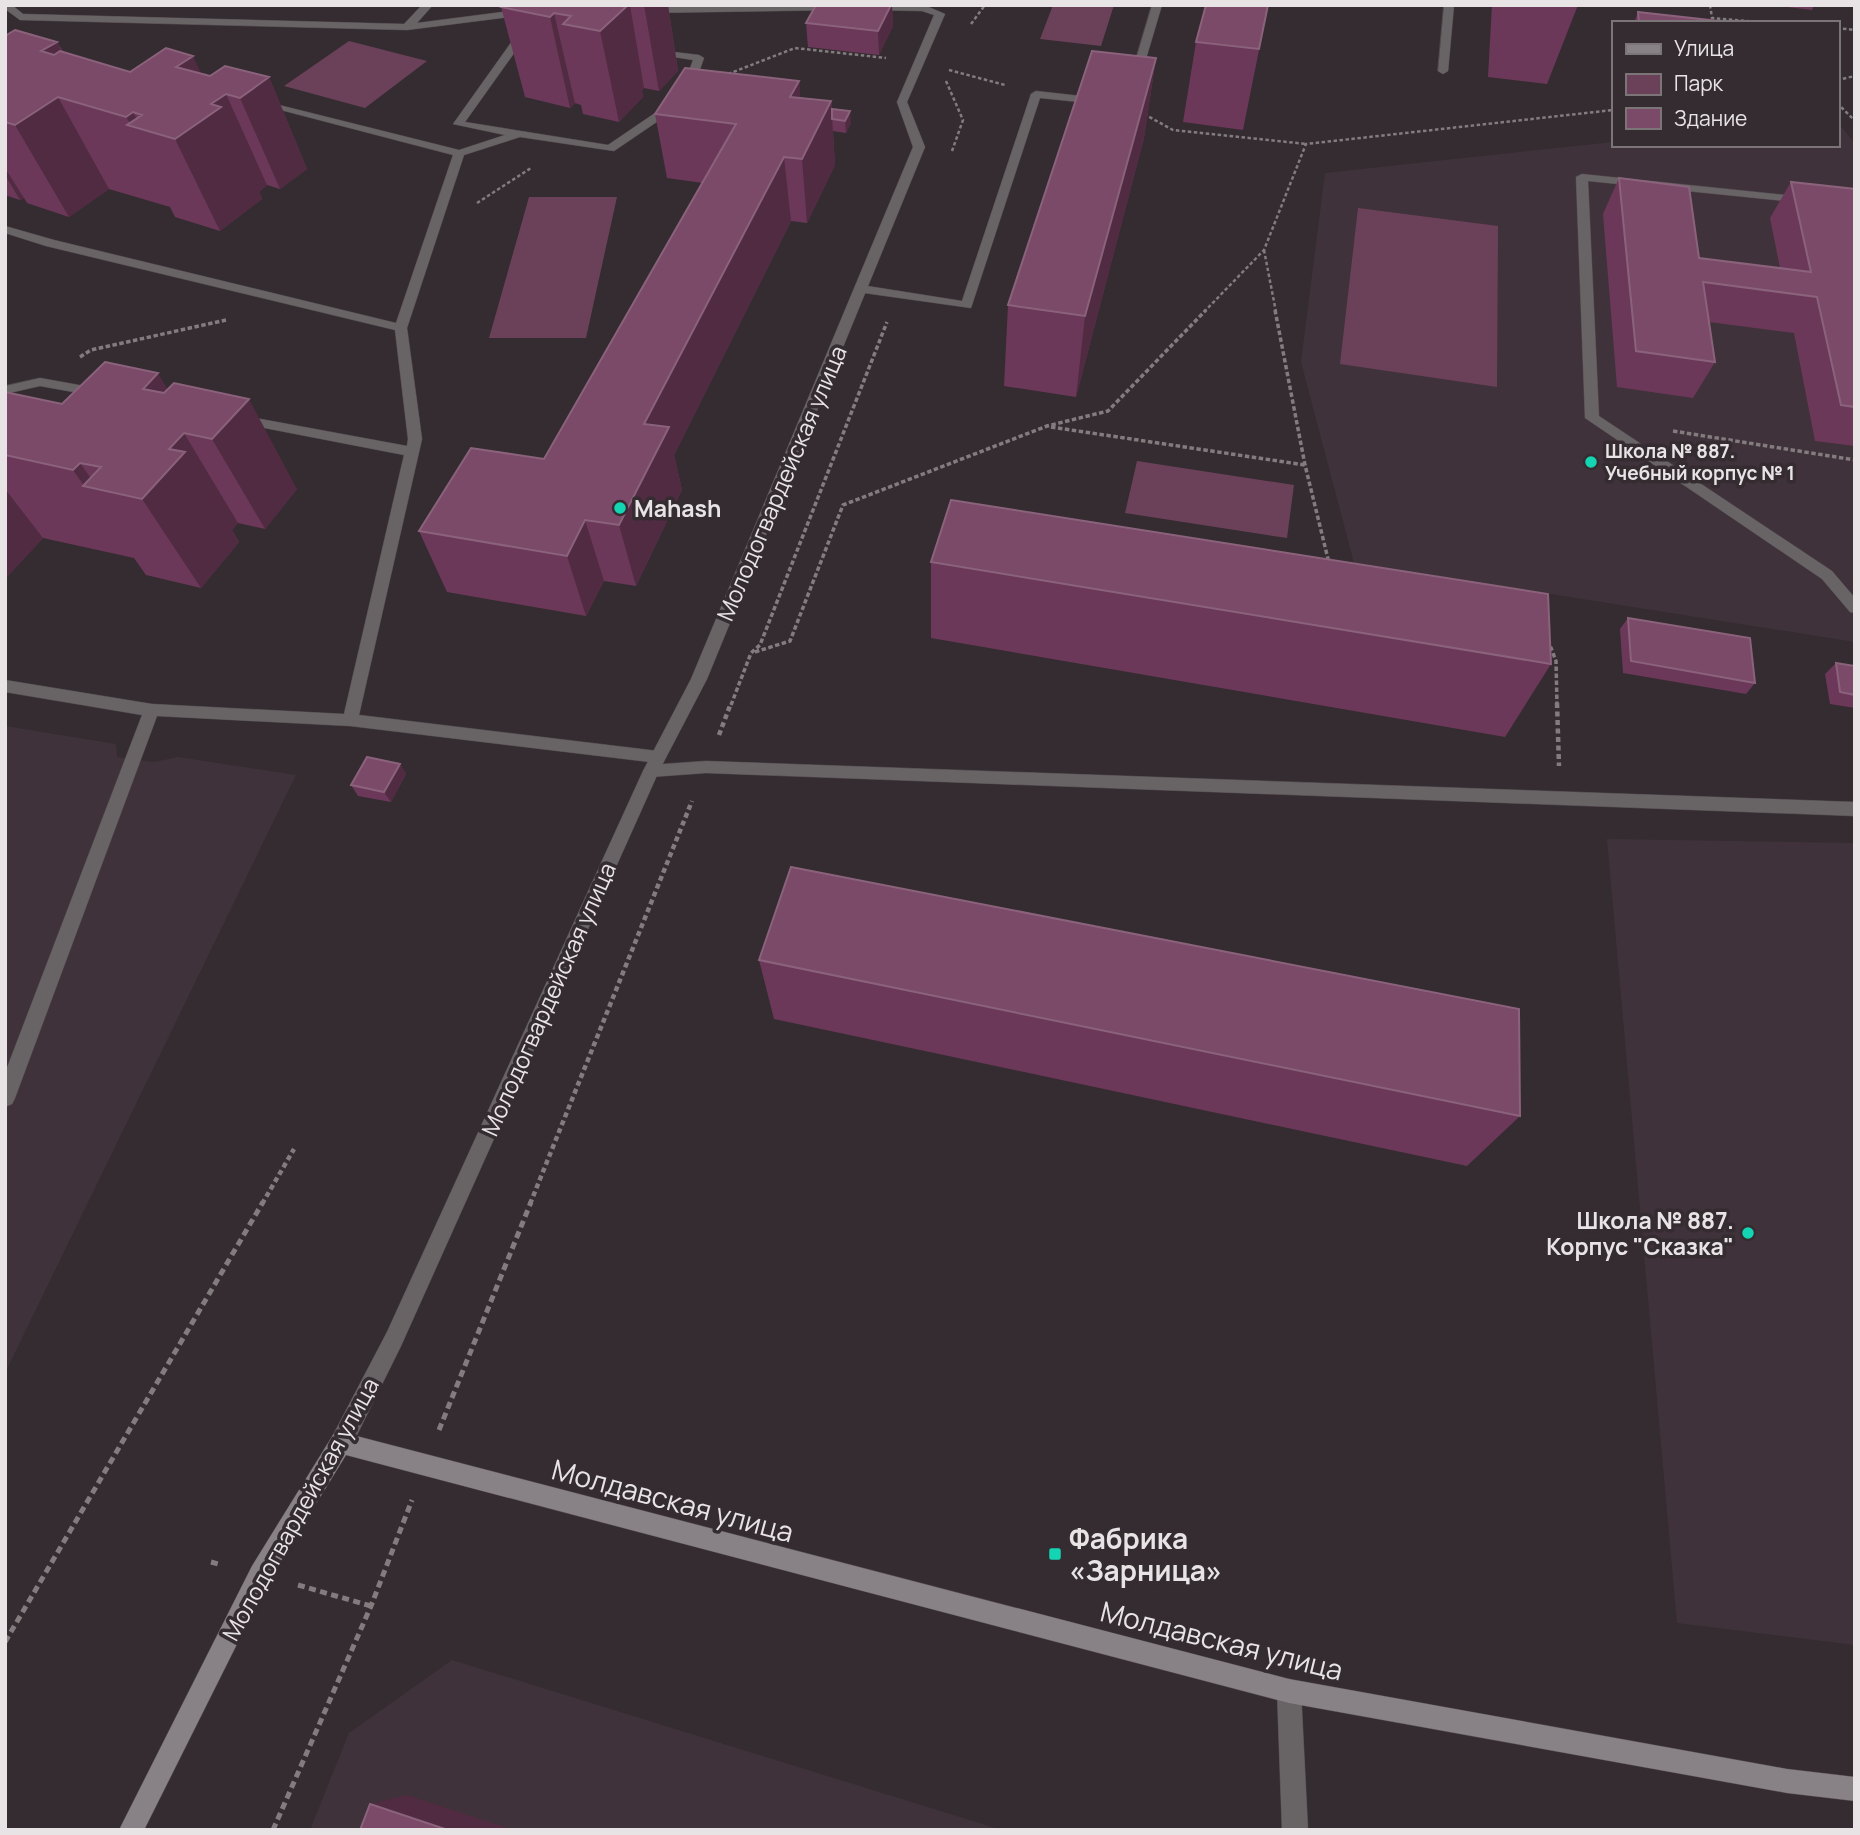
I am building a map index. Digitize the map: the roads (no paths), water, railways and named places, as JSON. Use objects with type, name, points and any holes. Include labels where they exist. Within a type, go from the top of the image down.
[{"type":"street","points":[[6,5],[20,18],[407,27],[509,13],[536,12]]},
{"type":"street","points":[[407,27],[428,5]]},
{"type":"street","points":[[1128,104],[1157,5]]},
{"type":"street","points":[[1443,71],[1449,5]]},
{"type":"street","points":[[631,10],[921,7]]},
{"type":"street","name":"Молодогвардейская улица","points":[[131,1830],[260,1574],[341,1443],[394,1339],[655,764],[699,679],[919,147],[902,102],[940,14],[921,7]]},
{"type":"street","points":[[538,34],[524,32],[458,124],[610,149],[685,98],[699,58],[645,50]]},
{"type":"street","points":[[861,289],[967,304],[1036,94],[1114,103]]},
{"type":"street","points":[[250,100],[459,153],[519,134]]},
{"type":"street","points":[[350,720],[415,439],[401,328],[459,153]]},
{"type":"street","points":[[1814,201],[1582,177],[1592,418],[1827,575],[1855,608]]},
{"type":"street","points":[[5,229],[50,243],[401,328]]},
{"type":"street","points":[[5,390],[40,382],[120,397]]},
{"type":"street","points":[[226,417],[412,452]]},
{"type":"street","points":[[5,686],[152,710],[350,720],[655,764],[1855,809]]},
{"type":"street","points":[[5,1098],[152,710]]},
{"type":"street","name":"Молдавская улица","points":[[341,1443],[1289,1691],[1787,1781],[1855,1789]]},
{"type":"street","points":[[1289,1691],[1295,1830]]},
{"type":"place","name":"Школа № 887. Учебный корпус № 1","points":[[1591,462]]},
{"type":"place","name":"Mahash","points":[[620,508]]},
{"type":"place","name":"Школа № 887. Корпус \"Сказка\"","points":[[1748,1233]]},
{"type":"place","name":"Фабрика «Зарница»","points":[[1055,1554]]}]
